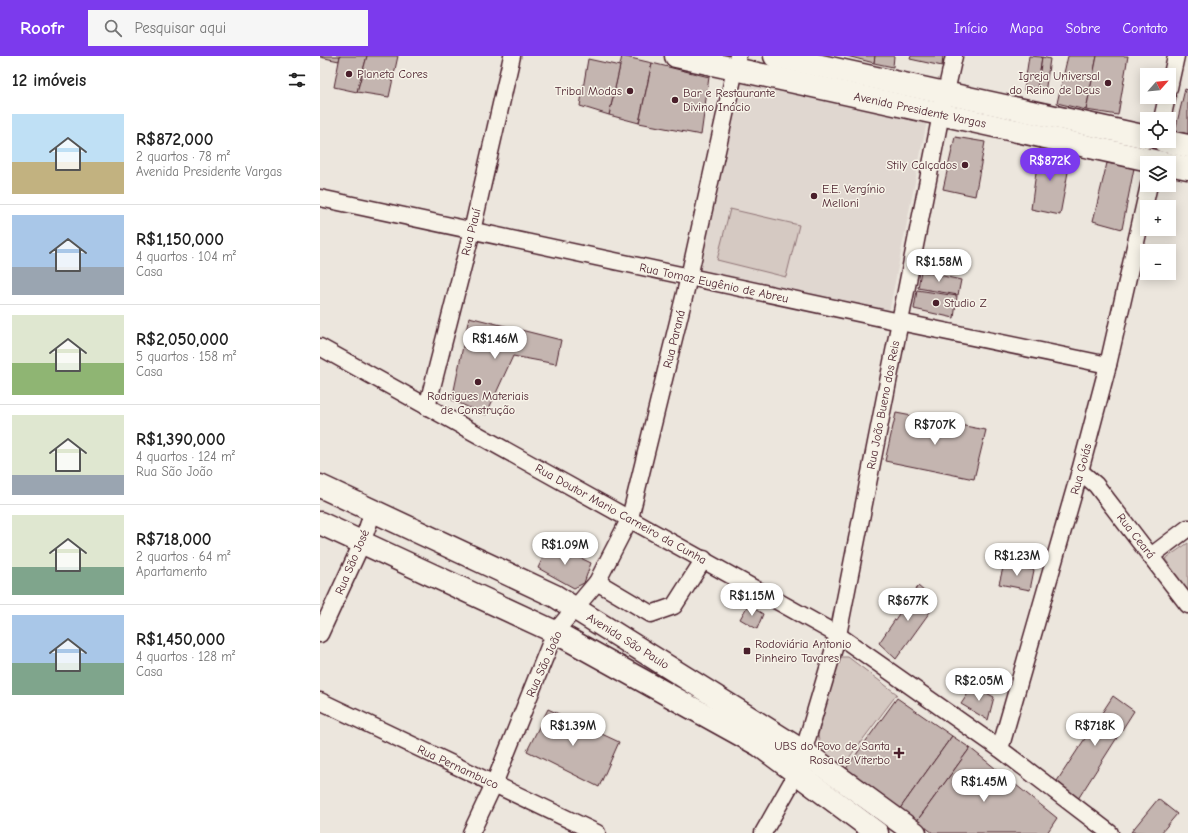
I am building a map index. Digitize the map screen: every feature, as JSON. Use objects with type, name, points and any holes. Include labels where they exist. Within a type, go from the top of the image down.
[{"type":"main road","name":"Avenida Presidente Vargas","points":[[676,56],[737,63],[941,114],[1149,156]]},
{"type":"main road","name":"Avenida Presidente Vargas","points":[[775,56],[1140,135]]},
{"type":"main road","points":[[1176,144],[1188,146]]},
{"type":"main road","name":"Avenida Presidente Vargas","points":[[1176,164],[1188,168]]},
{"type":"main road","name":"Avenida São Paulo","points":[[320,486],[555,596],[804,752],[915,833]]},
{"type":"main road","name":"Avenida São Paulo","points":[[320,523],[555,632],[759,745],[877,833]]},
{"type":"street","name":"Rua Piauí","points":[[427,407],[472,231],[512,56]]},
{"type":"street","name":"Rua João Bueno dos Reis","points":[[764,833],[797,773],[838,635],[941,114],[954,56]]},
{"type":"street","points":[[1173,68],[1176,56]]},
{"type":"street","name":"Rua Paraná","points":[[574,608],[597,582],[630,518],[689,277],[737,63]]},
{"type":"street","name":"Rua Goiás","points":[[1000,749],[1080,471],[1108,365],[1147,192]]},
{"type":"street","name":"Rua Tomaz Eugênio de Abreu","points":[[320,198],[1108,365]]},
{"type":"street","name":"Rua Doutor Mario Carneiro da Cunha","points":[[320,347],[704,559],[838,635],[1000,749],[1110,833]]},
{"type":"street","name":"Rua Ceará","points":[[1080,471],[1096,485],[1188,605]]},
{"type":"street","name":"Rua São José","points":[[320,634],[362,542],[373,511]]},
{"type":"street","points":[[1151,556],[1188,528]]},
{"type":"street","points":[[597,582],[651,614],[674,606],[704,559]]},
{"type":"street","name":"Rua São João","points":[[471,833],[494,784],[555,632],[574,608]]},
{"type":"street","name":"Rua Pernambuco","points":[[320,701],[597,833]]},
{"type":"shaded area","name":"E.E. Vergínio Melloni","points":[[741,83],[927,121],[889,312],[698,271]]},
{"type":"shaded area","points":[[730,209],[799,225],[786,277],[717,260]]},
{"type":"shaded area","points":[[1188,543],[1188,590],[1165,559]]},
{"type":"shaded area","points":[[838,657],[848,657],[897,694],[839,771],[823,756],[818,735]]},
{"type":"building","points":[[320,56],[340,56],[339,61]]},
{"type":"building","name":"Planeta Cores","points":[[340,56],[367,56],[357,92],[334,87]]},
{"type":"building","points":[[367,56],[398,56],[389,97],[357,92]]},
{"type":"building","name":"Tribal Modas","points":[[622,56],[652,63],[639,123],[609,115]]},
{"type":"building","points":[[847,56],[875,56],[874,63]]},
{"type":"building","points":[[875,56],[894,56],[893,67],[874,63]]},
{"type":"building","points":[[911,56],[943,56],[942,66],[910,59]]},
{"type":"building","points":[[1029,56],[1042,57],[1037,91],[1024,90]]},
{"type":"building","points":[[1068,56],[1097,56],[1086,110],[1057,103]]},
{"type":"building","name":"Igreja Universal do Reino de Deus","points":[[1097,56],[1128,56],[1118,115],[1086,110]]},
{"type":"building","points":[[1042,57],[1050,59],[1045,93],[1037,91]]},
{"type":"building","points":[[588,59],[620,66],[609,115],[580,106]]},
{"type":"building","name":"Bar e Restaurante Divino Inácio","points":[[652,63],[709,77],[701,135],[639,123]]},
{"type":"building","points":[[1185,89],[1188,90],[1188,134],[1176,131]]},
{"type":"building","name":"Stily Calçados","points":[[955,137],[985,142],[975,196],[943,189]]},
{"type":"building","points":[[1039,150],[1071,156],[1060,215],[1031,209]]},
{"type":"building","points":[[1107,163],[1134,168],[1122,229],[1093,221]]},
{"type":"building","points":[[921,271],[961,280],[958,295],[918,288]]},
{"type":"building","name":"Studio Z","points":[[917,290],[957,296],[954,318],[914,309]]},
{"type":"building","name":"Rodrigues Materiais de Construção","points":[[469,317],[561,340],[556,364],[513,356],[486,415],[452,400]]},
{"type":"building","points":[[896,413],[986,430],[974,479],[885,461]]},
{"type":"building","points":[[550,543],[591,563],[584,583],[574,588],[538,568]]},
{"type":"building","points":[[1004,564],[1034,570],[1030,590],[999,584]]},
{"type":"building","points":[[918,586],[937,602],[896,659],[879,643]]},
{"type":"building","points":[[748,605],[763,614],[757,629],[740,619]]},
{"type":"building","points":[[973,686],[994,697],[988,720],[961,704]]},
{"type":"building","points":[[1113,696],[1134,711],[1078,799],[1057,781]]},
{"type":"building","name":"UBS do Povo de Santa Rosa de Viterbo","points":[[897,698],[952,736],[899,810],[845,770]]},
{"type":"building","points":[[548,709],[619,742],[599,787],[527,751]]},
{"type":"building","points":[[952,736],[970,748],[917,821],[899,810]]},
{"type":"building","points":[[970,748],[1057,818],[1047,833],[933,833],[917,821]]},
{"type":"building","points":[[1158,799],[1177,814],[1161,833],[1131,832]]},
{"type":"place","name":"Planeta Cores","points":[[349,74]]},
{"type":"place","name":"Igreja Universal do Reino de Deus","points":[[1108,83]]},
{"type":"place","name":"Tribal Modas","points":[[630,91]]},
{"type":"place","name":"Bar e Restaurante Divino Inácio","points":[[675,100]]},
{"type":"place","name":"Stily Calçados","points":[[965,165]]},
{"type":"place","name":"E.E. Vergínio Melloni","points":[[814,196]]},
{"type":"place","name":"Studio Z","points":[[936,303]]},
{"type":"place","name":"Rodrigues Materiais de Construção","points":[[478,382]]},
{"type":"place","name":"Rodoviária Antonio Pinheiro Tavares","points":[[747,651]]},
{"type":"place","name":"UBS do Povo de Santa Rosa de Viterbo","points":[[899,753]]}]
